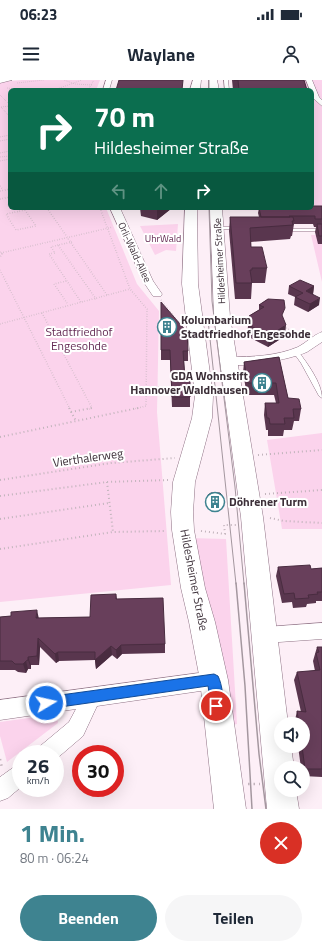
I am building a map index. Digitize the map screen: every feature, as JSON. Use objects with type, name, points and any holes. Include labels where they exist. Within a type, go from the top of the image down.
[{"type":"main road","name":"Hildesheimer Straße","points":[[191,210],[190,264],[193,310],[203,377],[204,402],[200,424],[184,482],[182,524],[193,588],[202,622],[214,680],[230,809]]},
{"type":"main road","name":"Hildesheimer Straße","points":[[216,210],[219,284],[252,517],[283,809]]},
{"type":"street","points":[[0,81],[12,81]]},
{"type":"street","points":[[314,93],[316,98],[322,104]]},
{"type":"street","name":"Orli-Wald-Allee","points":[[116,210],[148,281],[157,294]]},
{"type":"street","points":[[229,361],[254,360],[296,352],[319,341]]},
{"type":"street","points":[[265,634],[322,631]]},
{"type":"street","points":[[0,710],[214,680]]},
{"type":"street","points":[[57,745],[76,729],[92,696]]},
{"type":"lane","points":[[217,228],[241,228]]},
{"type":"lane","points":[[278,229],[322,230]]},
{"type":"lane","points":[[296,352],[304,363],[322,396]]},
{"type":"path","points":[[12,81],[44,80]]},
{"type":"path","points":[[64,80],[72,84],[92,85]]},
{"type":"path","points":[[60,88],[82,80]]},
{"type":"path","points":[[90,88],[94,80]]},
{"type":"path","points":[[0,95],[8,103]]},
{"type":"path","points":[[1,107],[8,115]]},
{"type":"path","points":[[0,186],[3,190]]},
{"type":"path","points":[[0,190],[8,189]]},
{"type":"path","points":[[25,210],[36,226],[16,230],[6,214],[14,212],[25,210]]},
{"type":"path","points":[[48,210],[72,242],[107,295]]},
{"type":"path","points":[[0,437],[146,406],[147,309],[130,289],[101,210]]},
{"type":"path","points":[[0,257],[1,252],[123,226]]},
{"type":"path","points":[[72,242],[51,247],[55,253],[49,254],[81,302]]},
{"type":"path","points":[[58,245],[96,298]]},
{"type":"path","points":[[0,270],[76,421]]},
{"type":"path","points":[[66,281],[54,284],[67,303]]},
{"type":"path","points":[[0,324],[130,289]]},
{"type":"path","points":[[157,294],[190,337],[197,337]]},
{"type":"path","points":[[42,313],[92,408],[71,412]]},
{"type":"path","points":[[286,328],[319,341]]},
{"type":"path","points":[[146,387],[174,387]]},
{"type":"path","points":[[256,456],[322,450]]},
{"type":"path","name":"Vierthalerweg","points":[[0,480],[111,463],[178,458]]},
{"type":"path","points":[[0,496],[107,482],[174,479]]},
{"type":"path","points":[[107,482],[112,532]]},
{"type":"path","points":[[263,494],[322,490]]},
{"type":"path","points":[[0,519],[109,503]]},
{"type":"path","points":[[195,531],[225,534],[224,525],[241,526],[241,517],[322,523]]},
{"type":"path","points":[[0,549],[112,532],[171,530]]},
{"type":"path","points":[[0,759],[8,778]]},
{"type":"green space","name":"Stadtfriedhof Engesohde","points":[[23,80],[100,80],[97,88],[8,88],[8,210],[107,210],[137,284],[159,311],[157,412],[171,585],[0,602],[0,82]]},
{"type":"green space","points":[[302,80],[322,80],[322,211],[230,210],[314,210],[314,88],[304,88]]},
{"type":"green space","name":"UhrWald","points":[[178,224],[176,251],[166,250],[155,255],[140,226]]},
{"type":"green space","points":[[311,235],[322,235],[322,282]]},
{"type":"green space","points":[[322,433],[322,529],[282,529],[267,440]]},
{"type":"green space","points":[[189,538],[226,539],[237,724],[232,725]]},
{"type":"green space","points":[[57,714],[58,723],[29,745],[12,745],[12,758],[7,762],[0,736],[0,722]]},
{"type":"building","points":[[119,80],[183,80],[182,88],[117,88]]},
{"type":"building","points":[[238,80],[304,80],[306,88],[239,88]]},
{"type":"building","points":[[314,206],[322,206],[322,219],[315,219],[315,216],[261,217],[259,210],[314,210]]},
{"type":"building","points":[[230,217],[293,217],[293,225],[250,228],[251,247],[262,247],[267,268],[252,268],[252,270],[250,270],[252,283],[236,283]]},
{"type":"building","points":[[317,224],[322,224],[322,236],[319,236]]},
{"type":"building","points":[[300,280],[314,286],[306,291],[320,298],[310,304],[295,297],[303,293],[289,286]]},
{"type":"building","points":[[268,299],[284,300],[285,308],[282,315],[286,325],[269,336],[249,325],[249,316],[264,307],[259,305]]},
{"type":"building","points":[[161,302],[187,332],[188,351],[183,351],[185,379],[190,379],[190,397],[172,397],[170,350],[161,350]]},
{"type":"building","points":[[279,357],[288,398],[299,399],[301,409],[293,409],[294,418],[284,418],[285,424],[270,424],[269,418],[267,418],[265,403],[279,403],[276,383],[248,383],[244,362]]},
{"type":"building","points":[[211,493],[220,493],[223,500],[213,503],[208,499],[208,495]]},
{"type":"building","points":[[310,565],[311,569],[322,568],[322,592],[308,595],[309,598],[295,599],[294,593],[284,594],[278,567]]},
{"type":"building","points":[[116,594],[116,599],[163,598],[165,644],[121,645],[116,650],[111,646],[95,660],[95,652],[58,652],[55,654],[38,638],[37,656],[28,657],[28,660],[23,664],[15,664],[12,661],[0,661],[0,617],[11,616],[11,612],[37,610],[36,618],[90,617],[91,595]]},
{"type":"building","points":[[317,647],[322,647],[322,769],[310,769],[310,761],[304,761],[303,753],[310,753],[310,717],[298,717],[297,711],[306,712],[297,672],[320,670],[316,653],[319,652]]},
{"type":"tram line","points":[[209,80],[209,88]]},
{"type":"tram line","points":[[209,210],[212,301],[235,487],[244,584]]},
{"type":"tram line","points":[[208,320],[236,584]]},
{"type":"tram line","points":[[236,583],[245,686],[252,809]]},
{"type":"tram line","points":[[244,583],[259,754],[266,809]]},
{"type":"place","name":"Kolumbarium Stadtfriedhof Engesohde","points":[[167,327]]},
{"type":"place","name":"GDA Wohnstift Hannover Waldhausen","points":[[262,383]]},
{"type":"place","name":"Döhrener Turm","points":[[215,502]]},
{"type":"route","points":[[46,703],[214,680],[216,706]]}]
